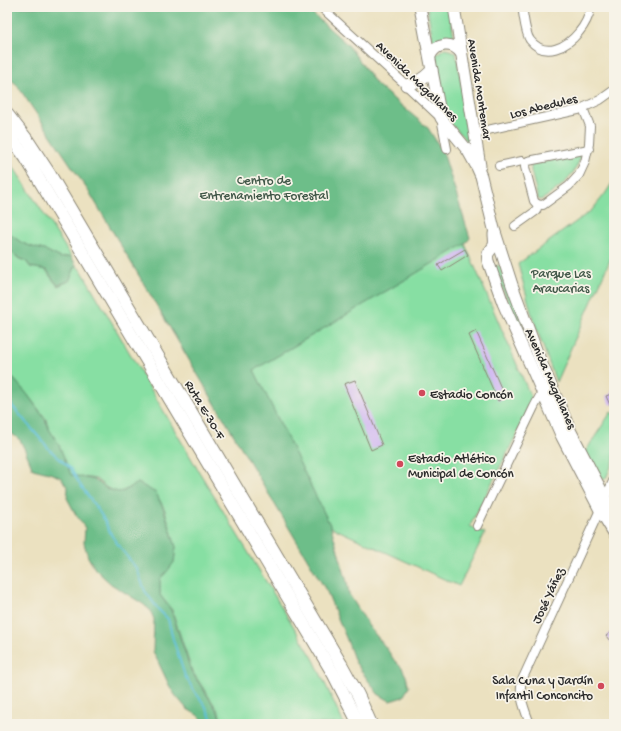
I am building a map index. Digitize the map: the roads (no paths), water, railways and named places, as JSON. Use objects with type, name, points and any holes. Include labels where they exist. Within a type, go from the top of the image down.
[{"type":"highway","name":"Ruta E-30-F","points":[[7,114],[28,141],[49,173],[112,278],[338,659],[358,695],[371,724]]},
{"type":"highway","name":"Ruta E-30-F","points":[[7,132],[49,194],[116,306],[334,675],[359,724]]},
{"type":"main road","points":[[420,7],[441,118]]},
{"type":"main road","name":"Avenida Montemar","points":[[454,7],[481,176]]},
{"type":"main road","points":[[430,56],[435,49],[444,45],[456,47],[461,53]]},
{"type":"main road","points":[[406,85],[411,85],[422,79],[432,70]]},
{"type":"main road","name":"Avenida Magallanes","points":[[441,118],[468,151],[477,166],[506,268],[562,437],[600,510],[614,533]]},
{"type":"main road","name":"Avenida Magallanes","points":[[494,229],[494,244],[487,256],[489,266],[503,303],[547,390],[571,432],[614,515]]},
{"type":"main road","points":[[489,266],[496,261],[500,262],[506,268]]},
{"type":"street","points":[[522,7],[527,35],[537,46],[546,50],[557,49],[575,37],[588,18],[592,7]]},
{"type":"street","name":"Avenida Magallanes","points":[[325,8],[441,118]]},
{"type":"street","name":"Los Abedules","points":[[474,134],[581,109],[600,100],[614,90]]},
{"type":"street","points":[[581,109],[585,128],[589,131],[589,149],[585,162],[570,186],[543,205],[534,201],[525,167],[529,160],[589,149]]},
{"type":"street","points":[[441,118],[447,149]]},
{"type":"street","points":[[499,166],[522,161],[526,163]]},
{"type":"street","points":[[514,226],[536,211],[538,204]]},
{"type":"street","points":[[477,526],[547,390]]},
{"type":"street","name":"José Yáñez","points":[[530,724],[520,694],[522,680],[614,479]]},
{"type":"waterway","points":[[7,400],[50,450],[71,469],[102,516],[112,536],[137,569],[145,591],[158,609],[168,619],[185,676],[205,705],[214,724]]},
{"type":"place","name":"Estadio Concón","points":[[422,393]]},
{"type":"place","name":"Estadio Atlético Municipal de Concón","points":[[400,464]]},
{"type":"place","name":"Sala Cuna y Jardín Infantil Conconcito","points":[[601,686]]},
{"type":"park label","name":"Centro de Entrenamiento Forestal","points":[[264,186]]},
{"type":"park label","name":"Parque Las Araucarias","points":[[561,280]]}]
